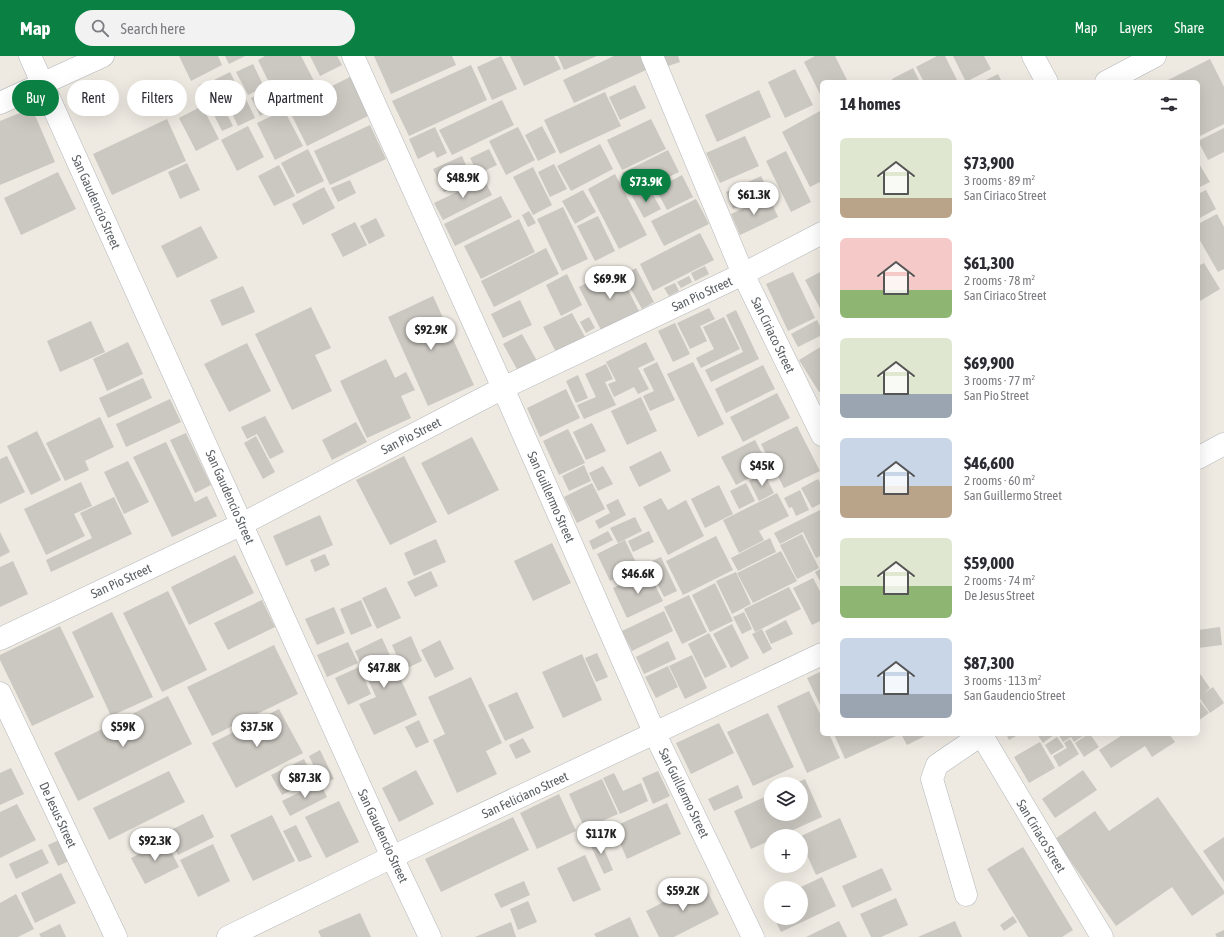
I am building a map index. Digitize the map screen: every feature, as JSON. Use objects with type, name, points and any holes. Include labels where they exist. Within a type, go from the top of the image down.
[{"type":"street","name":"San Gaudencio Street","points":[[30,56],[42,80]]},
{"type":"street","points":[[48,80],[102,56]]},
{"type":"street","name":"San Guillermo Street","points":[[353,56],[503,388],[655,734],[753,937]]},
{"type":"street","name":"San Ciriaco Street","points":[[652,56],[744,274],[820,431]]},
{"type":"street","points":[[1033,56],[1046,80]]},
{"type":"street","points":[[1110,80],[1155,56]]},
{"type":"street","points":[[0,102],[12,96]]},
{"type":"street","name":"San Gaudencio Street","points":[[58,116],[392,857],[430,937]]},
{"type":"street","name":"San Pio Street","points":[[0,639],[242,524],[503,388],[744,274],[820,234]]},
{"type":"street","points":[[1200,457],[1224,444]]},
{"type":"street","name":"San Feliciano Street","points":[[228,937],[392,857],[820,655]]},
{"type":"street","name":"De Jesus Street","points":[[0,693],[116,937]]},
{"type":"street","points":[[966,895],[932,779],[937,765],[978,736]]},
{"type":"street","name":"San Ciriaco Street","points":[[982,736],[1102,937]]},
{"type":"building","points":[[179,56],[218,56],[222,65],[191,81]]},
{"type":"building","points":[[225,56],[245,56],[229,64]]},
{"type":"building","points":[[265,56],[301,56],[313,80],[268,80],[258,60]]},
{"type":"building","points":[[310,56],[337,56],[342,65],[320,76]]},
{"type":"building","points":[[374,56],[452,56],[456,65],[391,94]]},
{"type":"building","points":[[501,56],[517,89],[492,100],[477,67]]},
{"type":"building","points":[[510,56],[554,56],[561,69],[524,86]]},
{"type":"building","points":[[558,56],[597,56],[564,70]]},
{"type":"building","points":[[614,56],[640,56],[646,70],[574,103],[563,80]]},
{"type":"building","points":[[664,56],[678,56],[680,62],[668,66]]},
{"type":"building","points":[[815,56],[835,56],[847,80],[820,80],[820,94],[804,62]]},
{"type":"building","points":[[937,56],[945,56],[957,80],[923,80],[916,67]]},
{"type":"building","points":[[953,56],[984,56],[991,69],[970,80],[965,80]]},
{"type":"building","points":[[1210,59],[1224,87],[1224,124],[1200,136],[1200,80],[1168,80]]},
{"type":"building","points":[[253,64],[261,80],[254,80],[254,92],[248,95],[246,91],[246,80],[240,80],[236,72]]},
{"type":"building","points":[[471,65],[487,100],[409,136],[392,101]]},
{"type":"building","points":[[913,68],[919,80],[893,80],[892,79]]},
{"type":"building","points":[[795,69],[813,105],[785,118],[768,82]]},
{"type":"building","points":[[230,72],[234,80],[214,80]]},
{"type":"building","points":[[998,74],[1001,80],[986,80]]},
{"type":"building","points":[[350,77],[370,115],[307,146],[292,116],[337,116],[337,84]]},
{"type":"building","points":[[635,85],[646,108],[620,120],[609,97]]},
{"type":"building","points":[[759,90],[771,117],[717,142],[705,115]]},
{"type":"building","points":[[605,92],[621,126],[560,154],[544,120]]},
{"type":"building","points":[[254,96],[254,104],[251,98]]},
{"type":"building","points":[[246,99],[255,118],[238,126],[233,116],[246,116]]},
{"type":"building","points":[[502,100],[514,125],[452,155],[439,130]]},
{"type":"building","points":[[195,110],[195,116],[207,116],[219,139],[196,151],[179,118],[187,116],[187,114]]},
{"type":"building","points":[[820,111],[820,182],[810,187],[782,132]]},
{"type":"building","points":[[12,116],[35,116],[55,162],[0,185],[0,121]]},
{"type":"building","points":[[214,116],[228,116],[233,126],[222,131]]},
{"type":"building","points":[[272,116],[287,116],[303,146],[275,160],[257,123]]},
{"type":"building","points":[[167,119],[186,161],[112,195],[93,154]]},
{"type":"building","points":[[651,119],[666,149],[622,170],[607,140]]},
{"type":"building","points":[[370,125],[386,159],[330,185],[314,151]]},
{"type":"building","points":[[248,126],[264,157],[237,171],[221,140]]},
{"type":"building","points":[[542,126],[556,152],[538,161],[525,135]]},
{"type":"building","points":[[435,127],[447,153],[437,158],[434,151],[418,159],[409,139]]},
{"type":"building","points":[[518,127],[535,160],[506,175],[489,141]]},
{"type":"building","points":[[1224,128],[1224,152],[1208,160],[1200,145],[1200,140]]},
{"type":"building","points":[[745,136],[759,166],[720,183],[706,153]]},
{"type":"building","points":[[600,144],[613,169],[571,191],[557,166]]},
{"type":"building","points":[[308,149],[324,181],[297,194],[281,163]]},
{"type":"building","points":[[489,149],[497,165],[478,174],[470,158]]},
{"type":"building","points":[[668,150],[679,172],[633,194],[622,173]]},
{"type":"building","points":[[786,151],[811,202],[791,212],[766,161]]},
{"type":"building","points":[[462,156],[472,179],[444,192],[433,169]]},
{"type":"building","points":[[187,163],[200,190],[180,199],[168,172]]},
{"type":"building","points":[[554,164],[567,189],[550,197],[538,172]]},
{"type":"building","points":[[279,165],[295,196],[274,206],[258,176]]},
{"type":"building","points":[[1200,165],[1210,182],[1200,187]]},
{"type":"building","points":[[533,167],[552,205],[533,215],[513,177]]},
{"type":"building","points":[[58,172],[76,209],[21,235],[4,198]]},
{"type":"building","points":[[615,174],[647,235],[619,249],[588,189]]},
{"type":"building","points":[[682,175],[693,197],[667,210],[656,189]]},
{"type":"building","points":[[761,176],[769,192],[733,209],[726,192]]},
{"type":"building","points":[[484,179],[492,195],[443,220],[434,203]]},
{"type":"building","points":[[350,180],[356,193],[338,202],[331,188]]},
{"type":"building","points":[[324,187],[335,208],[303,225],[292,204]]},
{"type":"building","points":[[649,188],[661,209],[644,218],[632,196]]},
{"type":"building","points":[[583,190],[596,212],[575,224],[562,201]]},
{"type":"building","points":[[1206,190],[1216,209],[1200,218],[1200,193]]},
{"type":"building","points":[[501,196],[512,217],[455,246],[444,224]]},
{"type":"building","points":[[769,197],[778,217],[740,235],[731,214]]},
{"type":"building","points":[[696,199],[709,224],[664,246],[651,221]]},
{"type":"building","points":[[563,207],[588,259],[562,271],[537,219]]},
{"type":"building","points":[[529,211],[536,223],[528,227],[522,215]]},
{"type":"building","points":[[1217,214],[1224,227],[1224,269],[1218,272],[1200,240],[1200,223]]},
{"type":"building","points":[[598,216],[615,251],[595,261],[577,226]]},
{"type":"building","points":[[376,218],[385,236],[369,244],[360,226]]},
{"type":"building","points":[[519,219],[535,252],[481,279],[464,246]]},
{"type":"building","points":[[355,222],[367,245],[343,257],[331,234]]},
{"type":"building","points":[[201,226],[218,258],[177,278],[161,246]]},
{"type":"building","points":[[700,233],[714,260],[653,291],[640,264]]},
{"type":"building","points":[[546,248],[559,274],[494,307],[481,281]]},
{"type":"building","points":[[1204,263],[1220,289],[1200,301],[1200,265]]},
{"type":"building","points":[[705,266],[709,274],[695,281],[691,273]]},
{"type":"building","points":[[617,268],[640,313],[602,332],[579,287]]},
{"type":"building","points":[[636,268],[654,302],[642,309],[623,275]]},
{"type":"building","points":[[793,272],[815,318],[788,331],[766,284]]},
{"type":"building","points":[[820,272],[820,308],[805,280]]},
{"type":"building","points":[[567,274],[582,305],[561,316],[546,285]]},
{"type":"building","points":[[689,276],[692,282],[681,288],[677,282]]},
{"type":"building","points":[[675,283],[679,291],[669,296],[664,288]]},
{"type":"building","points":[[243,286],[255,312],[222,326],[210,300]]},
{"type":"building","points":[[433,296],[474,385],[428,406],[388,317]]},
{"type":"building","points":[[520,300],[532,325],[503,338],[491,314]]},
{"type":"building","points":[[311,307],[331,348],[315,355],[332,391],[292,410],[255,334]]},
{"type":"building","points":[[709,308],[715,319],[700,326],[707,341],[690,349],[677,323]]},
{"type":"building","points":[[736,310],[759,359],[711,382],[705,370],[743,352],[726,315]]},
{"type":"building","points":[[572,313],[585,337],[556,352],[543,327]]},
{"type":"building","points":[[589,317],[595,328],[586,333],[580,322]]},
{"type":"building","points":[[724,317],[740,349],[701,368],[696,358],[714,349],[703,327]]},
{"type":"building","points":[[817,320],[820,326],[820,336],[798,347],[791,334]]},
{"type":"building","points":[[91,321],[105,352],[60,372],[47,341]]},
{"type":"building","points":[[675,323],[690,354],[673,362],[658,331]]},
{"type":"building","points":[[522,334],[537,361],[518,371],[503,344]]},
{"type":"building","points":[[128,342],[143,374],[107,391],[93,359]]},
{"type":"building","points":[[646,342],[655,360],[638,368],[649,389],[638,394],[634,387],[614,397],[608,384],[616,381],[606,362]]},
{"type":"building","points":[[247,343],[271,391],[229,412],[204,364]]},
{"type":"building","points":[[820,347],[820,392],[819,392],[799,360]]},
{"type":"building","points":[[386,359],[395,378],[406,372],[415,390],[401,396],[411,418],[367,438],[340,381]]},
{"type":"building","points":[[657,362],[675,400],[650,411],[643,396],[654,391],[643,369]]},
{"type":"building","points":[[693,362],[724,424],[698,437],[667,374]]},
{"type":"building","points":[[606,364],[613,379],[605,382],[616,405],[584,419],[577,405],[596,397],[585,374]]},
{"type":"building","points":[[763,365],[775,389],[726,413],[715,389]]},
{"type":"building","points":[[578,375],[588,398],[576,403],[566,381]]},
{"type":"building","points":[[143,378],[152,398],[108,418],[99,398]]},
{"type":"building","points":[[566,389],[580,418],[540,437],[527,408]]},
{"type":"building","points":[[777,393],[790,418],[743,442],[730,417]]},
{"type":"building","points":[[641,397],[657,431],[627,445],[611,411]]},
{"type":"building","points":[[170,399],[181,422],[126,447],[116,424]]},
{"type":"building","points":[[265,416],[284,452],[270,459],[257,434],[247,439],[241,427]]},
{"type":"building","points":[[100,417],[114,447],[85,461],[89,470],[65,481],[46,443]]},
{"type":"building","points":[[356,422],[367,442],[332,460],[322,440]]},
{"type":"building","points":[[592,423],[606,451],[586,460],[573,432]]},
{"type":"building","points":[[797,426],[820,471],[784,488],[761,444]]},
{"type":"building","points":[[568,429],[585,463],[559,475],[543,441]]},
{"type":"building","points":[[37,431],[61,480],[31,495],[7,446]]},
{"type":"building","points":[[186,433],[211,485],[195,493],[170,440]]},
{"type":"building","points":[[256,436],[275,472],[263,479],[244,443]]},
{"type":"building","points":[[472,437],[499,490],[448,515],[421,463]]},
{"type":"building","points":[[755,440],[769,467],[736,485],[721,457]]},
{"type":"building","points":[[166,442],[195,502],[207,496],[217,516],[172,537],[133,457]]},
{"type":"building","points":[[661,451],[671,471],[639,487],[629,467]]},
{"type":"building","points":[[7,456],[25,492],[0,504],[0,459]]},
{"type":"building","points":[[404,456],[437,522],[390,545],[356,480]]},
{"type":"building","points":[[128,461],[149,502],[124,514],[104,472]]},
{"type":"building","points":[[584,465],[591,481],[569,491],[562,476]]},
{"type":"building","points":[[603,466],[613,484],[598,491],[589,473]]},
{"type":"building","points":[[764,473],[774,493],[759,501],[749,481]]},
{"type":"building","points":[[818,479],[820,482],[820,504],[812,508],[801,488]]},
{"type":"building","points":[[81,482],[92,506],[74,514],[85,536],[46,555],[24,509]]},
{"type":"building","points":[[592,483],[605,509],[577,523],[564,497]]},
{"type":"building","points":[[746,483],[755,501],[739,509],[730,491]]},
{"type":"building","points":[[719,485],[733,514],[705,528],[691,499]]},
{"type":"building","points":[[800,490],[809,510],[796,516],[792,507],[789,508],[784,498]]},
{"type":"building","points":[[777,493],[789,516],[759,531],[764,540],[739,553],[723,520]]},
{"type":"building","points":[[114,497],[132,534],[51,572],[46,560],[92,538],[80,513]]},
{"type":"building","points":[[661,498],[668,510],[686,500],[704,536],[668,555],[643,507]]},
{"type":"building","points":[[618,499],[626,515],[599,529],[595,521],[610,513],[606,505]]},
{"type":"building","points":[[820,510],[820,556],[816,558],[803,532],[780,544],[774,533]]},
{"type":"building","points":[[320,515],[333,545],[286,566],[273,536]]},
{"type":"building","points":[[635,517],[642,531],[618,543],[610,528]]},
{"type":"building","points":[[608,531],[613,540],[593,550],[589,541]]},
{"type":"building","points":[[649,531],[654,542],[633,552],[628,541]]},
{"type":"building","points":[[0,532],[10,552],[0,557]]},
{"type":"building","points":[[802,534],[819,568],[797,579],[780,545]]},
{"type":"building","points":[[716,536],[733,570],[683,595],[666,561]]},
{"type":"building","points":[[770,538],[776,552],[738,571],[731,558]]},
{"type":"building","points":[[436,539],[446,562],[414,576],[404,553]]},
{"type":"building","points":[[625,540],[638,567],[610,581],[597,554]]},
{"type":"building","points":[[552,543],[571,583],[533,601],[514,561]]},
{"type":"building","points":[[781,551],[797,581],[753,603],[737,573]]},
{"type":"building","points":[[325,554],[330,565],[315,572],[310,560]]},
{"type":"building","points":[[235,555],[254,593],[189,625],[171,587]]},
{"type":"building","points":[[661,557],[677,591],[664,597],[647,563]]},
{"type":"building","points":[[13,561],[28,594],[0,607],[0,567]]},
{"type":"building","points":[[820,569],[820,581],[815,572]]},
{"type":"building","points":[[431,571],[438,586],[415,597],[407,582]]},
{"type":"building","points":[[648,571],[663,601],[627,618],[613,588]]},
{"type":"building","points":[[736,572],[751,604],[732,614],[716,581]]},
{"type":"building","points":[[813,578],[820,591],[820,621],[812,625],[793,588]]},
{"type":"building","points":[[715,583],[733,621],[710,632],[692,595]]},
{"type":"building","points":[[386,587],[401,618],[377,629],[362,598]]},
{"type":"building","points":[[789,587],[801,609],[755,632],[744,609]]},
{"type":"building","points":[[168,591],[207,670],[162,692],[123,613]]},
{"type":"building","points":[[689,595],[707,632],[682,644],[664,607]]},
{"type":"building","points":[[262,600],[275,627],[228,650],[214,623]]},
{"type":"building","points":[[361,600],[372,626],[351,635],[340,609]]},
{"type":"building","points":[[334,607],[345,633],[317,645],[305,619]]},
{"type":"building","points":[[664,611],[673,631],[632,651],[622,631]]},
{"type":"building","points":[[112,612],[153,697],[111,716],[72,632]]},
{"type":"building","points":[[744,612],[752,629],[742,634],[733,617]]},
{"type":"building","points":[[786,620],[793,634],[771,644],[765,631]]},
{"type":"building","points":[[732,624],[749,658],[731,668],[713,634]]},
{"type":"building","points":[[60,626],[94,697],[32,726],[0,660],[0,655]]},
{"type":"building","points":[[1220,627],[1222,645],[1200,648],[1200,630]]},
{"type":"building","points":[[762,629],[772,649],[763,654],[752,634]]},
{"type":"building","points":[[709,633],[727,667],[705,678],[688,644]]},
{"type":"building","points":[[411,636],[422,661],[403,670],[392,645]]},
{"type":"building","points":[[382,638],[417,715],[374,735],[359,704],[376,697],[355,651]]},
{"type":"building","points":[[440,640],[454,669],[435,678],[421,650]]},
{"type":"building","points":[[668,641],[676,659],[644,674],[636,657]]},
{"type":"building","points":[[348,642],[358,663],[327,677],[317,655]]},
{"type":"building","points":[[274,645],[298,694],[212,736],[187,687]]},
{"type":"building","points":[[597,653],[608,677],[596,682],[585,658]]},
{"type":"building","points":[[582,654],[602,700],[563,718],[542,672]]},
{"type":"building","points":[[692,655],[707,688],[685,699],[669,666]]},
{"type":"building","points":[[668,666],[678,687],[656,698],[645,677]]},
{"type":"building","points":[[359,667],[371,694],[348,705],[335,678]]},
{"type":"building","points":[[820,672],[820,705],[807,678]]},
{"type":"building","points":[[1200,674],[1210,688],[1203,694],[1213,687],[1224,703],[1210,713],[1200,699]]},
{"type":"building","points":[[471,677],[502,743],[486,751],[497,774],[457,793],[433,740],[445,734],[428,697]]},
{"type":"building","points":[[809,691],[820,714],[820,736],[830,736],[840,758],[807,773],[777,706]]},
{"type":"building","points":[[517,692],[534,728],[505,741],[488,705]]},
{"type":"building","points":[[168,696],[192,744],[78,801],[54,753]]},
{"type":"building","points":[[1200,702],[1209,713],[1200,720]]},
{"type":"building","points":[[279,709],[303,753],[236,788],[212,743]]},
{"type":"building","points":[[768,713],[794,767],[772,777],[764,777],[764,781],[753,786],[727,732]]},
{"type":"building","points":[[419,720],[429,742],[416,748],[405,727]]},
{"type":"building","points":[[719,723],[734,753],[691,774],[676,743]]},
{"type":"building","points":[[835,736],[896,736],[845,759]]},
{"type":"building","points":[[902,736],[925,736],[907,745]]},
{"type":"building","points":[[1007,736],[1016,736],[1009,740]]},
{"type":"building","points":[[1038,736],[1052,736],[1043,743]]},
{"type":"building","points":[[1060,736],[1083,736],[1074,742],[1071,737],[1063,742]]},
{"type":"building","points":[[1085,736],[1091,736],[1099,747],[1084,757],[1075,743]]},
{"type":"building","points":[[1121,736],[1170,736],[1175,742],[1152,757],[1145,746],[1111,768],[1099,750]]},
{"type":"building","points":[[1057,737],[1064,747],[1051,755],[1045,745]]},
{"type":"building","points":[[523,738],[531,752],[516,759],[509,745]]},
{"type":"building","points":[[1070,739],[1079,754],[1059,767],[1053,756],[1067,748],[1064,743]]},
{"type":"building","points":[[1040,742],[1055,768],[1029,783],[1014,757]]},
{"type":"building","points":[[320,750],[334,779],[322,784],[309,756]]},
{"type":"building","points":[[304,759],[314,779],[282,795],[271,775]]},
{"type":"building","points":[[11,768],[24,794],[0,805],[0,773]]},
{"type":"building","points":[[416,770],[434,804],[399,822],[382,788]]},
{"type":"building","points":[[1083,770],[1097,790],[1055,818],[1042,799]]},
{"type":"building","points":[[169,771],[185,802],[109,840],[93,808]]},
{"type":"building","points":[[658,771],[670,796],[653,804],[642,778]]},
{"type":"building","points":[[614,773],[623,791],[641,783],[648,801],[620,814],[603,778]]},
{"type":"building","points":[[602,779],[618,814],[585,829],[569,794]]},
{"type":"building","points":[[320,782],[327,797],[290,816],[282,801]]},
{"type":"building","points":[[738,785],[743,798],[714,811],[708,799]]},
{"type":"building","points":[[808,786],[822,817],[795,829],[764,829],[764,843],[751,849],[734,811],[764,797],[764,821],[808,821]]},
{"type":"building","points":[[559,794],[576,831],[537,849],[520,813]]},
{"type":"building","points":[[1158,797],[1224,891],[1224,894],[1192,916],[1172,887],[1116,926],[1055,839],[1095,811],[1109,831]]},
{"type":"building","points":[[339,801],[359,842],[326,858],[305,817]]},
{"type":"building","points":[[667,803],[681,834],[627,859],[613,827]]},
{"type":"building","points":[[17,804],[36,840],[0,858],[0,812]]},
{"type":"building","points":[[203,814],[214,837],[178,855],[167,832]]},
{"type":"building","points":[[272,815],[295,861],[253,881],[230,835]]},
{"type":"building","points":[[513,817],[529,850],[441,892],[425,859]]},
{"type":"building","points":[[840,818],[857,857],[816,875],[808,857],[808,833]]},
{"type":"building","points":[[296,825],[312,857],[299,862],[283,831]]},
{"type":"building","points":[[599,837],[613,870],[604,874],[589,842]]},
{"type":"building","points":[[1224,837],[1224,882],[1203,851]]},
{"type":"building","points":[[59,840],[69,861],[58,866],[48,845]]},
{"type":"building","points":[[166,841],[179,867],[145,884],[131,858]]},
{"type":"building","points":[[213,844],[230,881],[198,897],[180,860]]},
{"type":"building","points":[[1023,847],[1073,930],[1062,937],[1028,937],[987,869]]},
{"type":"building","points":[[42,849],[49,863],[16,879],[9,864]]},
{"type":"building","points":[[585,855],[601,890],[573,902],[557,868]]},
{"type":"building","points":[[882,868],[892,890],[852,908],[842,886]]},
{"type":"building","points":[[61,873],[76,903],[35,923],[21,893]]},
{"type":"building","points":[[822,877],[836,906],[808,919],[808,884]]},
{"type":"building","points":[[524,881],[530,895],[501,908],[494,894]]},
{"type":"building","points":[[703,882],[719,914],[674,937],[659,937],[646,911]]},
{"type":"building","points":[[16,894],[34,929],[18,937],[0,937],[0,903]]},
{"type":"building","points":[[896,898],[908,925],[881,937],[871,937],[860,914]]},
{"type":"building","points":[[528,901],[537,922],[518,930],[510,909]]},
{"type":"building","points":[[360,913],[371,937],[321,937],[318,931]]},
{"type":"building","points":[[1013,916],[1017,922],[1004,931],[1000,925]]},
{"type":"building","points":[[630,917],[639,937],[596,937],[594,934]]},
{"type":"building","points":[[839,921],[847,937],[806,937]]},
{"type":"building","points":[[955,921],[962,937],[918,937]]},
{"type":"building","points":[[511,922],[516,937],[475,937]]},
{"type":"building","points":[[60,924],[66,937],[41,937],[39,934]]},
{"type":"building","points":[[778,925],[796,925],[781,932]]},
{"type":"building","points":[[1224,930],[1224,937],[1217,937],[1215,934]]}]
